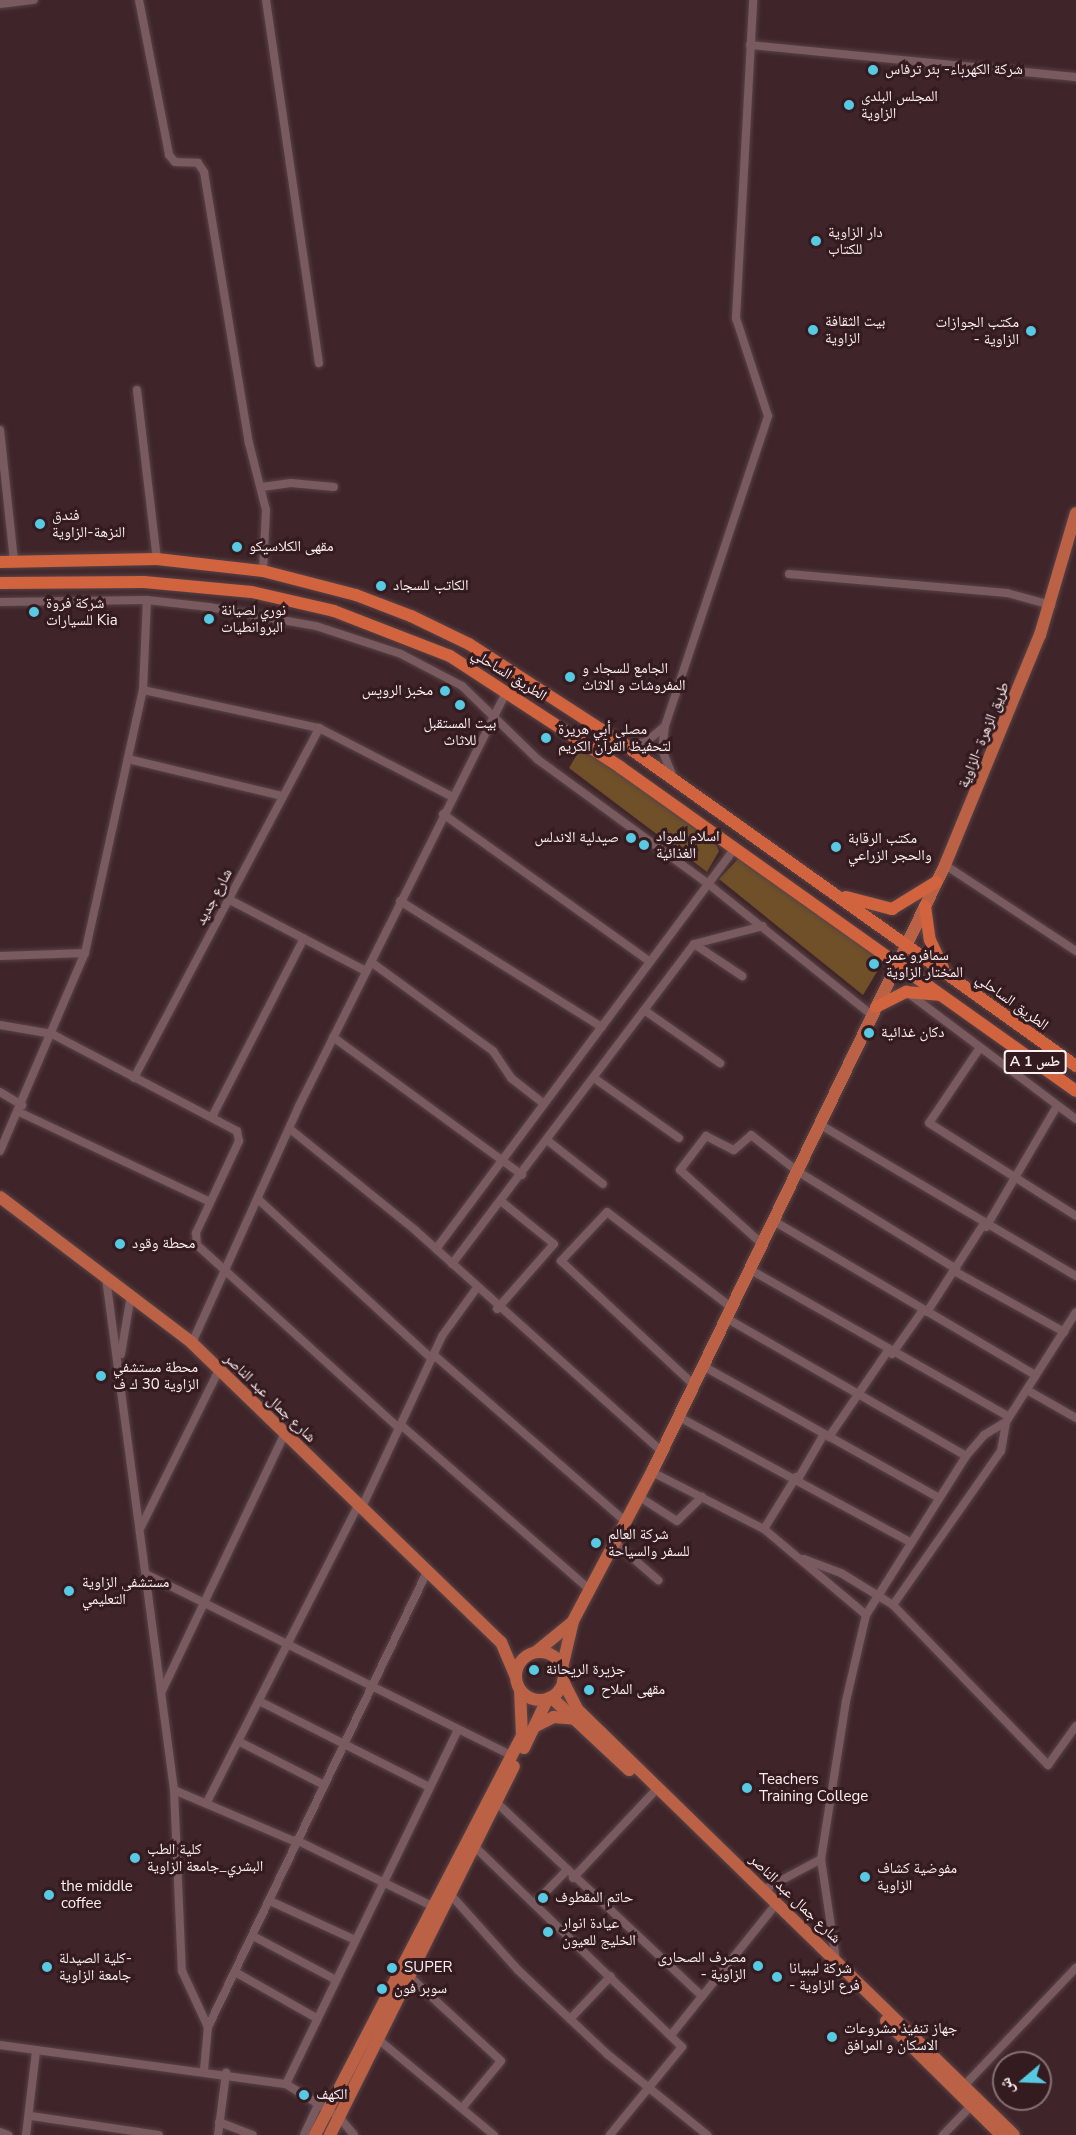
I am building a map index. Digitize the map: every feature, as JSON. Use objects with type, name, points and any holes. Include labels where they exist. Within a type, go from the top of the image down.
[{"type":"highway","name":"الطريق الساحلي","points":[[0,562],[157,559],[263,571],[356,595],[420,621],[487,656],[625,745],[1076,1066]]},
{"type":"highway","name":"الطريق الساحلي","points":[[0,583],[168,583],[296,601],[414,640],[507,690],[898,960],[1076,1091]]},
{"type":"highway","points":[[834,894],[892,909],[936,882]]},
{"type":"highway","points":[[925,906],[930,940],[945,972]]},
{"type":"highway","points":[[874,1011],[906,992],[946,997]]},
{"type":"main road","name":"طريق الزهرة -الزاوية","points":[[573,1621],[588,1588],[662,1452],[945,865],[1051,604],[1075,517]]},
{"type":"main road","name":"شارع جمال عبد الناصر","points":[[0,1197],[192,1343],[501,1642],[516,1677]]},
{"type":"main road","points":[[315,2135],[524,1726],[520,1690],[516,1677],[520,1663],[573,1621]]},
{"type":"main road","points":[[330,2135],[329,2110],[380,2040],[409,1976],[562,1674],[573,1621]]},
{"type":"main road","name":"شارع جمال عبد الناصر","points":[[501,1642],[534,1653]]},
{"type":"main road","points":[[534,1653],[552,1656],[562,1674]]},
{"type":"main road","name":"شارع جمال عبد الناصر","points":[[562,1674],[577,1709],[763,1890],[775,1906]]},
{"type":"main road","points":[[520,1690],[535,1700],[549,1698]]},
{"type":"main road","name":"شارع جمال عبد الناصر","points":[[549,1698],[575,1719],[775,1906],[961,2089],[1014,2135]]},
{"type":"main road","points":[[535,1726],[554,1717],[575,1719]]},
{"type":"main road","name":"شارع جمال عبد الناصر","points":[[961,2089],[971,2106],[1001,2135]]},
{"type":"street","points":[[0,4],[34,0]]},
{"type":"street","points":[[139,0],[169,155],[175,162],[198,163],[204,172],[249,443],[262,487],[263,571]]},
{"type":"street","points":[[266,0],[319,363]]},
{"type":"street","points":[[674,779],[662,750],[665,726],[768,416],[736,318],[753,0]]},
{"type":"street","points":[[750,45],[1076,77]]},
{"type":"street","points":[[137,390],[157,559]]},
{"type":"street","points":[[0,430],[14,561]]},
{"type":"street","points":[[262,487],[291,483],[334,487]]},
{"type":"street","points":[[789,574],[996,592],[1051,604]]},
{"type":"street","points":[[0,602],[147,600],[276,617],[369,642],[462,686],[494,714],[537,759],[707,883],[874,1011]]},
{"type":"street","points":[[0,1151],[20,1109],[85,953],[143,690],[147,600]]},
{"type":"street","points":[[143,690],[319,728],[451,796]]},
{"type":"street","points":[[192,1343],[227,1275],[290,1129],[333,1037],[451,796],[507,690]]},
{"type":"street","points":[[625,745],[646,742],[665,726]]},
{"type":"street","name":"شارع جديد","points":[[134,1078],[319,728]]},
{"type":"street","points":[[128,759],[282,796]]},
{"type":"street","points":[[443,814],[649,961]]},
{"type":"street","points":[[436,1249],[735,848]]},
{"type":"street","points":[[945,865],[1076,951]]},
{"type":"street","points":[[228,899],[366,971]]},
{"type":"street","points":[[400,901],[602,1027]]},
{"type":"street","points":[[452,1264],[502,1202],[694,944],[763,926]]},
{"type":"street","points":[[212,1117],[304,938]]},
{"type":"street","points":[[694,944],[742,976]]},
{"type":"street","points":[[0,956],[85,953]]},
{"type":"street","points":[[371,962],[493,1051],[511,1078],[544,1104]]},
{"type":"street","points":[[906,992],[979,1049],[1076,1119]]},
{"type":"street","points":[[644,1010],[720,1063]]},
{"type":"street","points":[[0,1025],[52,1034],[212,1117],[240,1137],[195,1241],[227,1275],[588,1588]]},
{"type":"street","points":[[333,1037],[522,1175]]},
{"type":"street","points":[[979,1049],[928,1120],[1013,1180],[1076,1216]]},
{"type":"street","points":[[594,1078],[679,1138]]},
{"type":"street","points":[[0,1092],[20,1109],[210,1202]]},
{"type":"street","points":[[764,1529],[827,1436],[955,1270],[1057,1106]]},
{"type":"street","points":[[819,1124],[984,1226],[1076,1276]]},
{"type":"street","points":[[290,1129],[436,1249],[497,1309],[662,1452]]},
{"type":"street","points":[[761,1243],[679,1168],[706,1136],[734,1150],[750,1135],[797,1171],[955,1270],[1064,1332]]},
{"type":"street","points":[[547,1140],[603,1184]]},
{"type":"street","points":[[259,1200],[433,1357],[625,1521]]},
{"type":"street","points":[[497,1309],[554,1244],[502,1202]]},
{"type":"street","points":[[694,1384],[561,1261],[608,1212],[728,1313],[857,1397],[966,1456]]},
{"type":"street","points":[[772,1220],[1035,1375]]},
{"type":"street","points":[[749,1269],[889,1353],[1008,1419]]},
{"type":"street","points":[[105,1275],[120,1362],[174,1790],[182,1971],[208,2027]]},
{"type":"street","points":[[207,1802],[240,1742],[286,1645],[360,1505],[433,1357],[476,1289]]},
{"type":"street","points":[[120,1362],[131,1295]]},
{"type":"street","points":[[893,1605],[1001,1451],[1008,1419],[1076,1314]]},
{"type":"street","points":[[703,1366],[937,1497]]},
{"type":"street","points":[[141,1527],[219,1370]]},
{"type":"street","points":[[1026,1390],[1076,1418]]},
{"type":"street","points":[[679,1417],[797,1478],[908,1541]]},
{"type":"street","points":[[838,1968],[821,1859],[846,1701],[866,1616],[876,1592],[966,1456],[984,1435],[1008,1419]]},
{"type":"street","points":[[162,1691],[285,1433]]},
{"type":"street","points":[[652,1472],[764,1529],[804,1559],[876,1592],[893,1605],[1048,1765],[1076,1726]]},
{"type":"street","points":[[638,1496],[677,1521],[702,1497]]},
{"type":"street","points":[[613,1541],[658,1580]]},
{"type":"street","points":[[804,1559],[820,1579],[866,1616]]},
{"type":"street","points":[[204,2069],[208,2027],[270,1901],[322,1784],[427,1572]]},
{"type":"street","points":[[146,1574],[203,1606],[511,1755]]},
{"type":"street","points":[[259,1701],[429,1787]]},
{"type":"street","points":[[286,2084],[356,1940],[381,1881],[458,1729]]},
{"type":"street","points":[[240,1742],[322,1784]]},
{"type":"street","points":[[174,1790],[296,1841],[432,1906]]},
{"type":"street","points":[[573,1878],[653,1793]]},
{"type":"street","points":[[496,1802],[573,1878],[702,1996]]},
{"type":"street","points":[[474,1846],[536,1902],[672,2034],[681,2051],[610,2135]]},
{"type":"street","points":[[763,1890],[821,1859]]},
{"type":"street","points":[[536,1902],[566,1871]]},
{"type":"street","points":[[450,1894],[570,2019],[649,2091],[707,2135]]},
{"type":"street","points":[[270,1901],[356,1940]]},
{"type":"street","points":[[672,2034],[775,1906]]},
{"type":"street","points":[[252,1936],[336,1980]]},
{"type":"street","points":[[961,2089],[1076,1968]]},
{"type":"street","points":[[235,1972],[318,2019]]},
{"type":"street","points":[[409,1976],[501,2061],[462,2109]]},
{"type":"street","points":[[570,2019],[611,1976]]},
{"type":"street","points":[[380,2040],[494,2135]]},
{"type":"street","points":[[0,2045],[204,2069],[286,2084],[329,2110],[354,2135]]},
{"type":"street","points":[[26,2135],[31,2116],[36,2051]]},
{"type":"street","points":[[218,2135],[226,2073]]},
{"type":"street","points":[[943,2135],[971,2106]]},
{"type":"street","points":[[304,2135],[329,2110]]},
{"type":"street","points":[[31,2116],[159,2135]]},
{"type":"street","points":[[219,2122],[253,2135]]},
{"type":"street","points":[[0,2132],[8,2135]]},
{"type":"shaded area","points":[[582,746],[715,842],[719,851],[707,872],[569,768]]},
{"type":"shaded area","points":[[739,858],[879,956],[881,965],[863,995],[719,879]]},
{"type":"place","name":"شركة الكهرباء- بئر ترفاس","points":[[873,70]]},
{"type":"place","name":"المجلس البلدي الزاوية","points":[[849,105]]},
{"type":"place","name":"دار الزاوية للكتاب","points":[[816,241]]},
{"type":"place","name":"بيت الثقافة الزاوية","points":[[813,330]]},
{"type":"place","name":"مكتب الجوازات - الزاوية","points":[[1031,331]]},
{"type":"place","name":"فندق النزهة-الزاوية","points":[[40,524]]},
{"type":"place","name":"مقهى الكلاسيكو","points":[[237,547]]},
{"type":"place","name":"الكاتب للسجاد","points":[[381,586]]},
{"type":"place","name":"شركة فروة للسيارات Kia","points":[[34,612]]},
{"type":"place","name":"نوري لصيانة البروانطيات","points":[[209,619]]},
{"type":"place","name":"الجامع للسجاد و المفروشات و الاثاث","points":[[570,677]]},
{"type":"place","name":"مخبز الرويس","points":[[445,691]]},
{"type":"place","name":"بيت المستقبل للاثاث","points":[[460,705]]},
{"type":"place","name":"مصلى أبي هريرة لتحفيظ القرآن الكريم","points":[[546,738]]},
{"type":"place","name":"صيدلية الاندلس","points":[[631,838]]},
{"type":"place","name":"اسلام للمواد الغذائية","points":[[644,845]]},
{"type":"place","name":"مكتب الرقابة والحجر الزراعي","points":[[836,847]]},
{"type":"place","name":"سمافرو عمر المختار الزاوية","points":[[874,964]]},
{"type":"place","name":"دكان غذائية","points":[[869,1033]]},
{"type":"place","name":"محطة وقود","points":[[120,1244]]},
{"type":"place","name":"محطة مستشفي الزاوية 30 ك ف","points":[[101,1376]]},
{"type":"place","name":"شركة العالم للسفر والسياحة","points":[[596,1543]]},
{"type":"place","name":"مستشفى الزاوية التعليمي","points":[[69,1591]]},
{"type":"place","name":"جزيرة الريحانة","points":[[534,1670]]},
{"type":"place","name":"مقهى الملاح","points":[[589,1690]]},
{"type":"place","name":"Teachers Training College","points":[[747,1788]]},
{"type":"place","name":"كلية الطب البشري_جامعة الزاوية","points":[[135,1858]]},
{"type":"place","name":"مفوضية كشاف الزاوية","points":[[865,1877]]},
{"type":"place","name":"the middle coffee","points":[[49,1895]]},
{"type":"place","name":"حاتم المقطوف","points":[[543,1898]]},
{"type":"place","name":"عيادة انوار الخليج للعيون","points":[[548,1932]]},
{"type":"place","name":"مصرف الصحارى - الزاوية","points":[[758,1966]]},
{"type":"place","name":"كلية الصيدلة- جامعة الزاوية","points":[[47,1967]]},
{"type":"place","name":"SUPER","points":[[392,1968]]},
{"type":"place","name":"شركة ليبيانا - فرع الزاوية","points":[[777,1977]]},
{"type":"place","name":"سوبر فون","points":[[382,1989]]},
{"type":"place","name":"جهاز تنفيذ مشروعات الاسكان و المرافق","points":[[832,2037]]},
{"type":"place","name":"الكهف","points":[[304,2095]]}]
